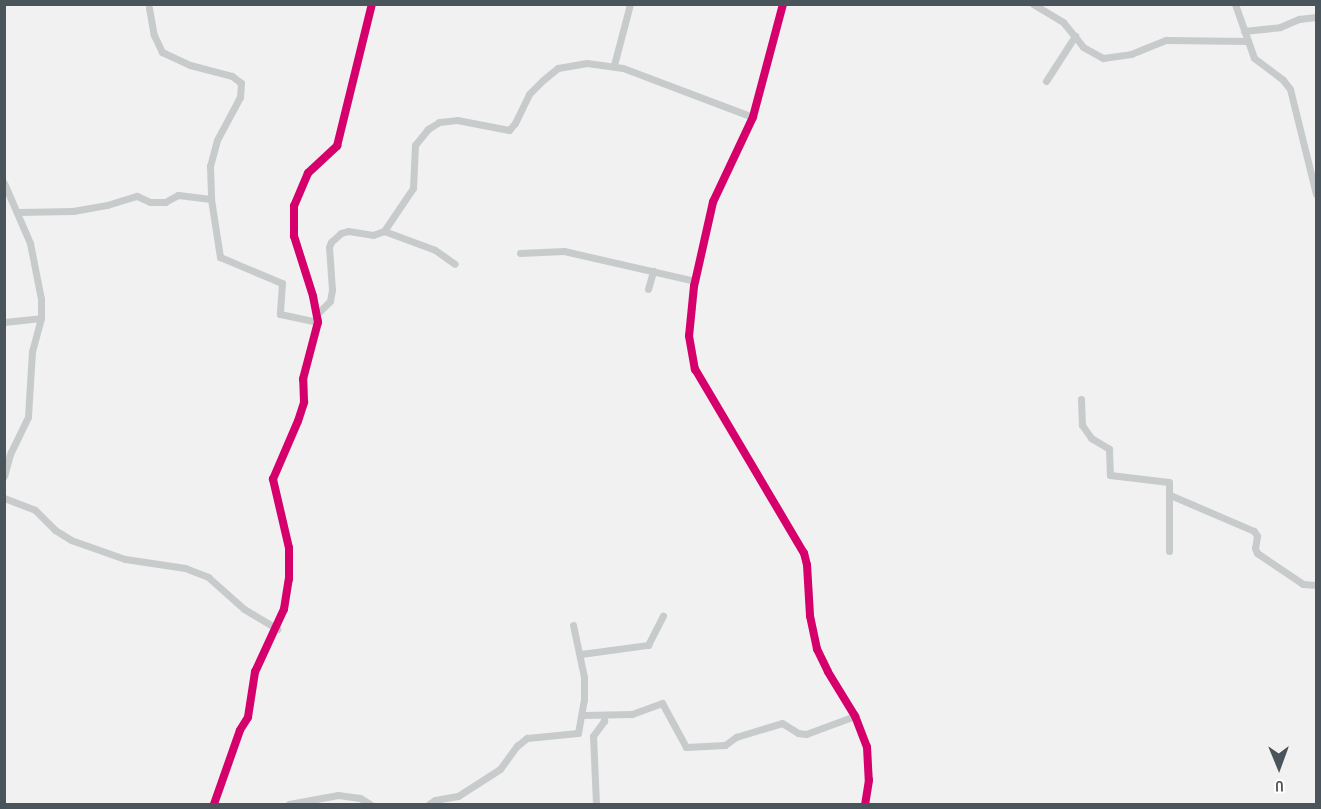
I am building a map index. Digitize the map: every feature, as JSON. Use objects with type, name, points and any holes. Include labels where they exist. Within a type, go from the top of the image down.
[{"type":"street","points":[[214,804],[240,730],[249,717],[255,672],[277,629],[284,609],[290,567],[289,548],[273,479],[304,402],[305,371],[318,322],[318,313],[294,236],[294,206],[308,173],[337,146],[372,4]]},
{"type":"street","points":[[614,65],[630,4]]},
{"type":"street","points":[[783,4],[753,117],[713,202],[688,328],[695,369],[804,553],[807,565],[810,616],[817,648],[828,672],[855,716],[867,747],[869,780],[866,804]]},
{"type":"street","points":[[1033,4],[1059,19],[1092,54],[1111,58],[1131,54],[1158,41],[1248,41]]},
{"type":"street","points":[[1235,4],[1254,58],[1290,89],[1317,194]]},
{"type":"street","points":[[149,8],[154,35],[162,52],[190,65],[235,77],[241,83],[240,97],[231,108],[214,149],[210,174],[211,199],[220,258],[282,283],[280,314],[318,322]]},
{"type":"street","points":[[1244,31],[1280,27],[1299,19],[1317,17]]},
{"type":"street","points":[[1046,81],[1075,36]]},
{"type":"street","points":[[318,313],[330,301],[332,290],[329,247],[331,242],[341,233],[348,231],[373,235],[384,231],[413,188],[415,145],[434,125],[457,120],[509,130],[516,123],[529,94],[558,68],[587,63],[614,65],[753,117]]},
{"type":"street","points":[[4,183],[18,212],[34,258],[41,299],[41,318],[32,351],[28,417],[10,454],[4,476]]},
{"type":"street","points":[[18,212],[73,211],[107,205],[137,196],[150,202],[165,202],[178,195],[211,199]]},
{"type":"street","points":[[384,231],[435,250],[455,264]]},
{"type":"street","points":[[520,253],[564,251],[696,281]]},
{"type":"street","points":[[648,289],[653,271]]},
{"type":"street","points":[[4,322],[41,318]]},
{"type":"street","points":[[1081,399],[1082,425],[1091,438],[1109,449],[1110,475],[1166,479],[1170,482],[1169,551]]},
{"type":"street","points":[[1170,495],[1254,531],[1257,536],[1255,548],[1257,553],[1303,584],[1317,585]]},
{"type":"street","points":[[4,498],[34,510],[55,530],[71,540],[125,559],[185,568],[208,577],[244,609],[277,629]]},
{"type":"street","points":[[581,654],[648,645],[663,616]]},
{"type":"street","points":[[429,804],[435,800],[458,796],[500,769],[517,746],[527,738],[578,733],[582,715],[584,677],[581,654],[573,625]]},
{"type":"street","points":[[582,715],[632,714],[662,702],[686,747],[724,745],[736,737],[785,723],[798,734],[806,734],[855,716]]},
{"type":"street","points":[[596,804],[593,736],[604,722],[604,715]]},
{"type":"street","points":[[289,804],[338,795],[360,798],[370,804]]},
{"type":"cycle path","points":[[214,804],[240,730],[248,717],[255,672],[284,609],[289,579],[289,548],[273,479],[304,402],[303,379],[318,322],[313,296],[294,236],[294,206],[308,173],[337,146],[372,4]]},
{"type":"cycle path","points":[[783,4],[753,117],[713,202],[694,286],[689,336],[695,369],[804,553],[807,565],[810,616],[817,649],[855,716],[867,747],[869,780],[865,804]]}]
